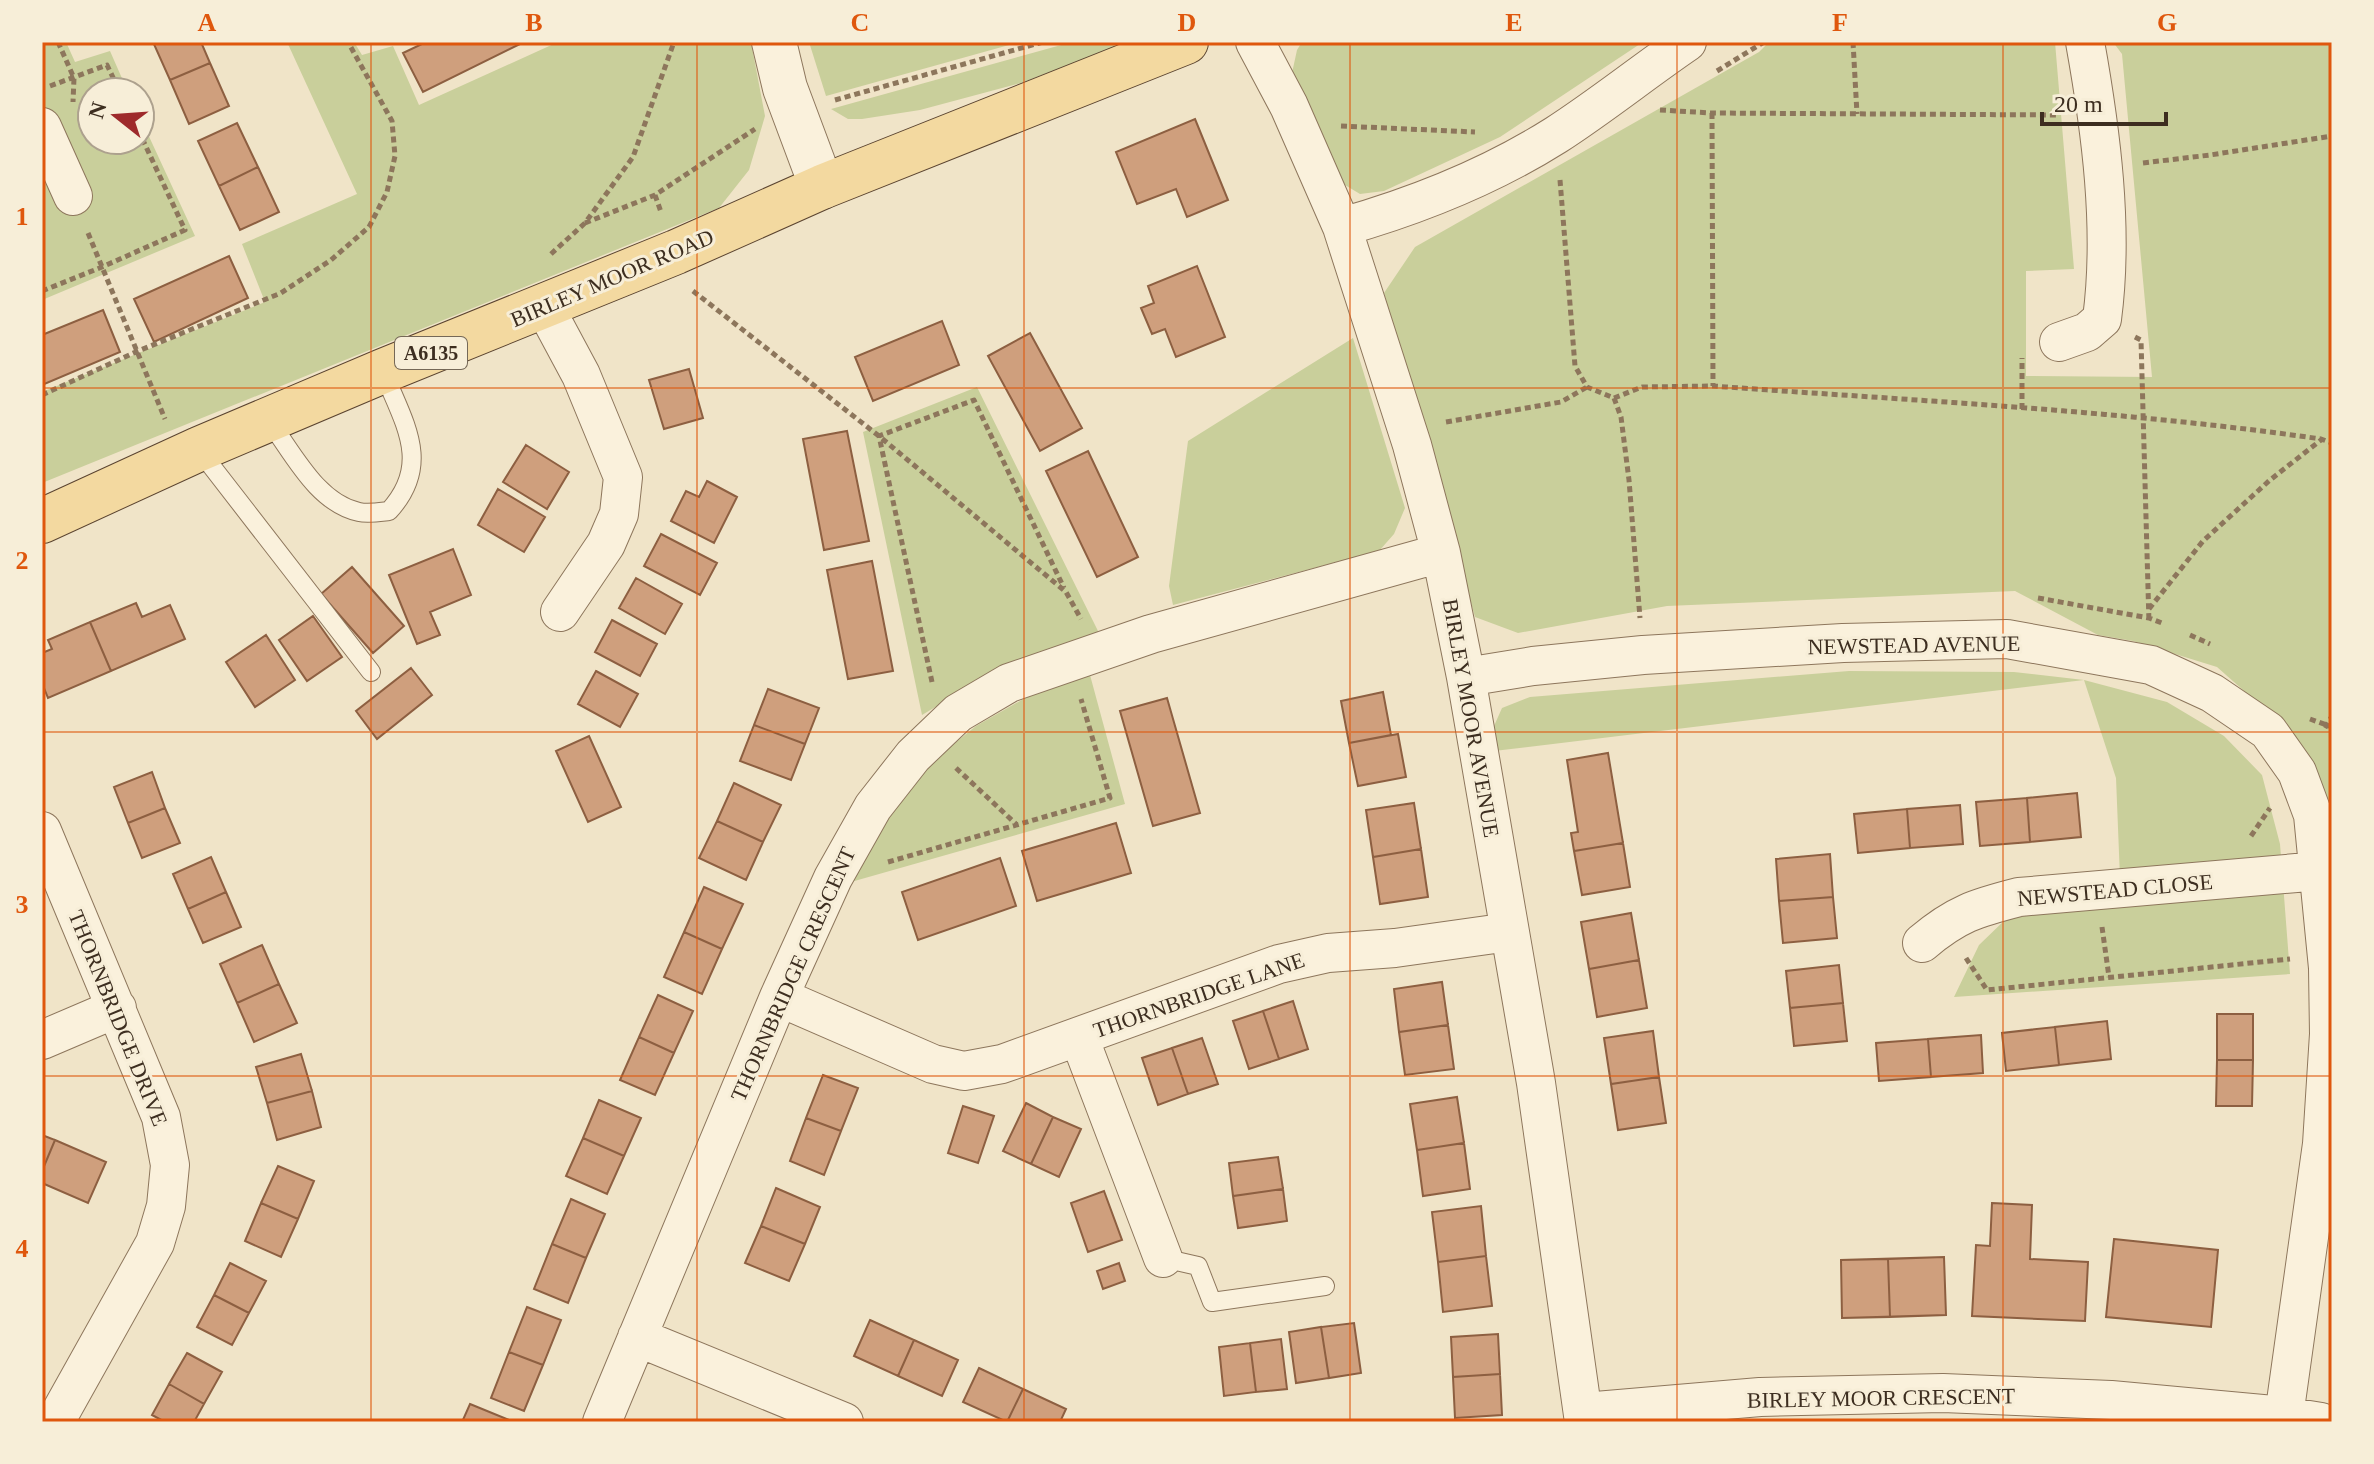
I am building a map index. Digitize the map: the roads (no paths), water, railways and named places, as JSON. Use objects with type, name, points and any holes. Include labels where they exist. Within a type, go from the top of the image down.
[{"type":"main road","name":"BIRLEY MOOR ROAD","points":[[42,521],[383,371],[542,285],[676,252],[822,187],[1186,42]]},
{"type":"street","points":[[774,42],[785,88],[822,187]]},
{"type":"street","name":"BIRLEY MOOR AVENUE","points":[[1255,42],[1295,118],[1342,227],[1406,427],[1441,553],[1466,677],[1553,1192],[1584,1417]]},
{"type":"street","points":[[1342,227],[1411,206],[1465,183],[1556,135],[1687,42]]},
{"type":"street","points":[[2059,342],[2087,332],[2102,319],[2106,290],[2103,167],[2085,42]]},
{"type":"street","points":[[42,127],[73,196]]},
{"type":"street","points":[[542,285],[623,477],[619,514],[606,544],[560,612]]},
{"type":"street","name":"THORNBRIDGE CRESCENT","points":[[602,1422],[779,997],[833,878],[873,807],[913,756],[958,713],[1009,683],[1151,634],[1441,553]]},
{"type":"street","name":"NEWSTEAD AVENUE","points":[[1466,677],[1533,666],[1643,655],[1843,643],[2007,639],[2151,665],[2212,693],[2268,731],[2297,772],[2313,815],[2329,964],[2329,1034],[2322,1144],[2284,1416]]},
{"type":"street","name":"THORNBRIDGE DRIVE","points":[[42,831],[161,1117],[170,1165],[166,1206],[155,1243],[55,1422]]},
{"type":"street","name":"NEWSTEAD CLOSE","points":[[1933,934],[1972,909],[2019,897],[2320,871]]},
{"type":"street","name":"THORNBRIDGE LANE","points":[[779,997],[933,1064],[964,1071],[1002,1064],[1279,964],[1328,953],[1395,948],[1509,932]]},
{"type":"street","points":[[42,1040],[117,1008]]},
{"type":"street","name":"THORNBRIDGE LANE","points":[[1079,1037],[1163,1258]]},
{"type":"street","points":[[637,1337],[844,1422]]},
{"type":"street","name":"BIRLEY MOOR CRESCENT","points":[[1584,1417],[1760,1397],[1943,1393],[2111,1411],[2284,1416],[2321,1422]]},
{"type":"lane","points":[[269,421],[333,503],[361,513],[389,511],[405,494],[413,471],[412,445],[383,371]]},
{"type":"lane","points":[[189,454],[371,672]]},
{"type":"lane","points":[[1163,1258],[1198,1266],[1212,1302],[1325,1286]]}]
